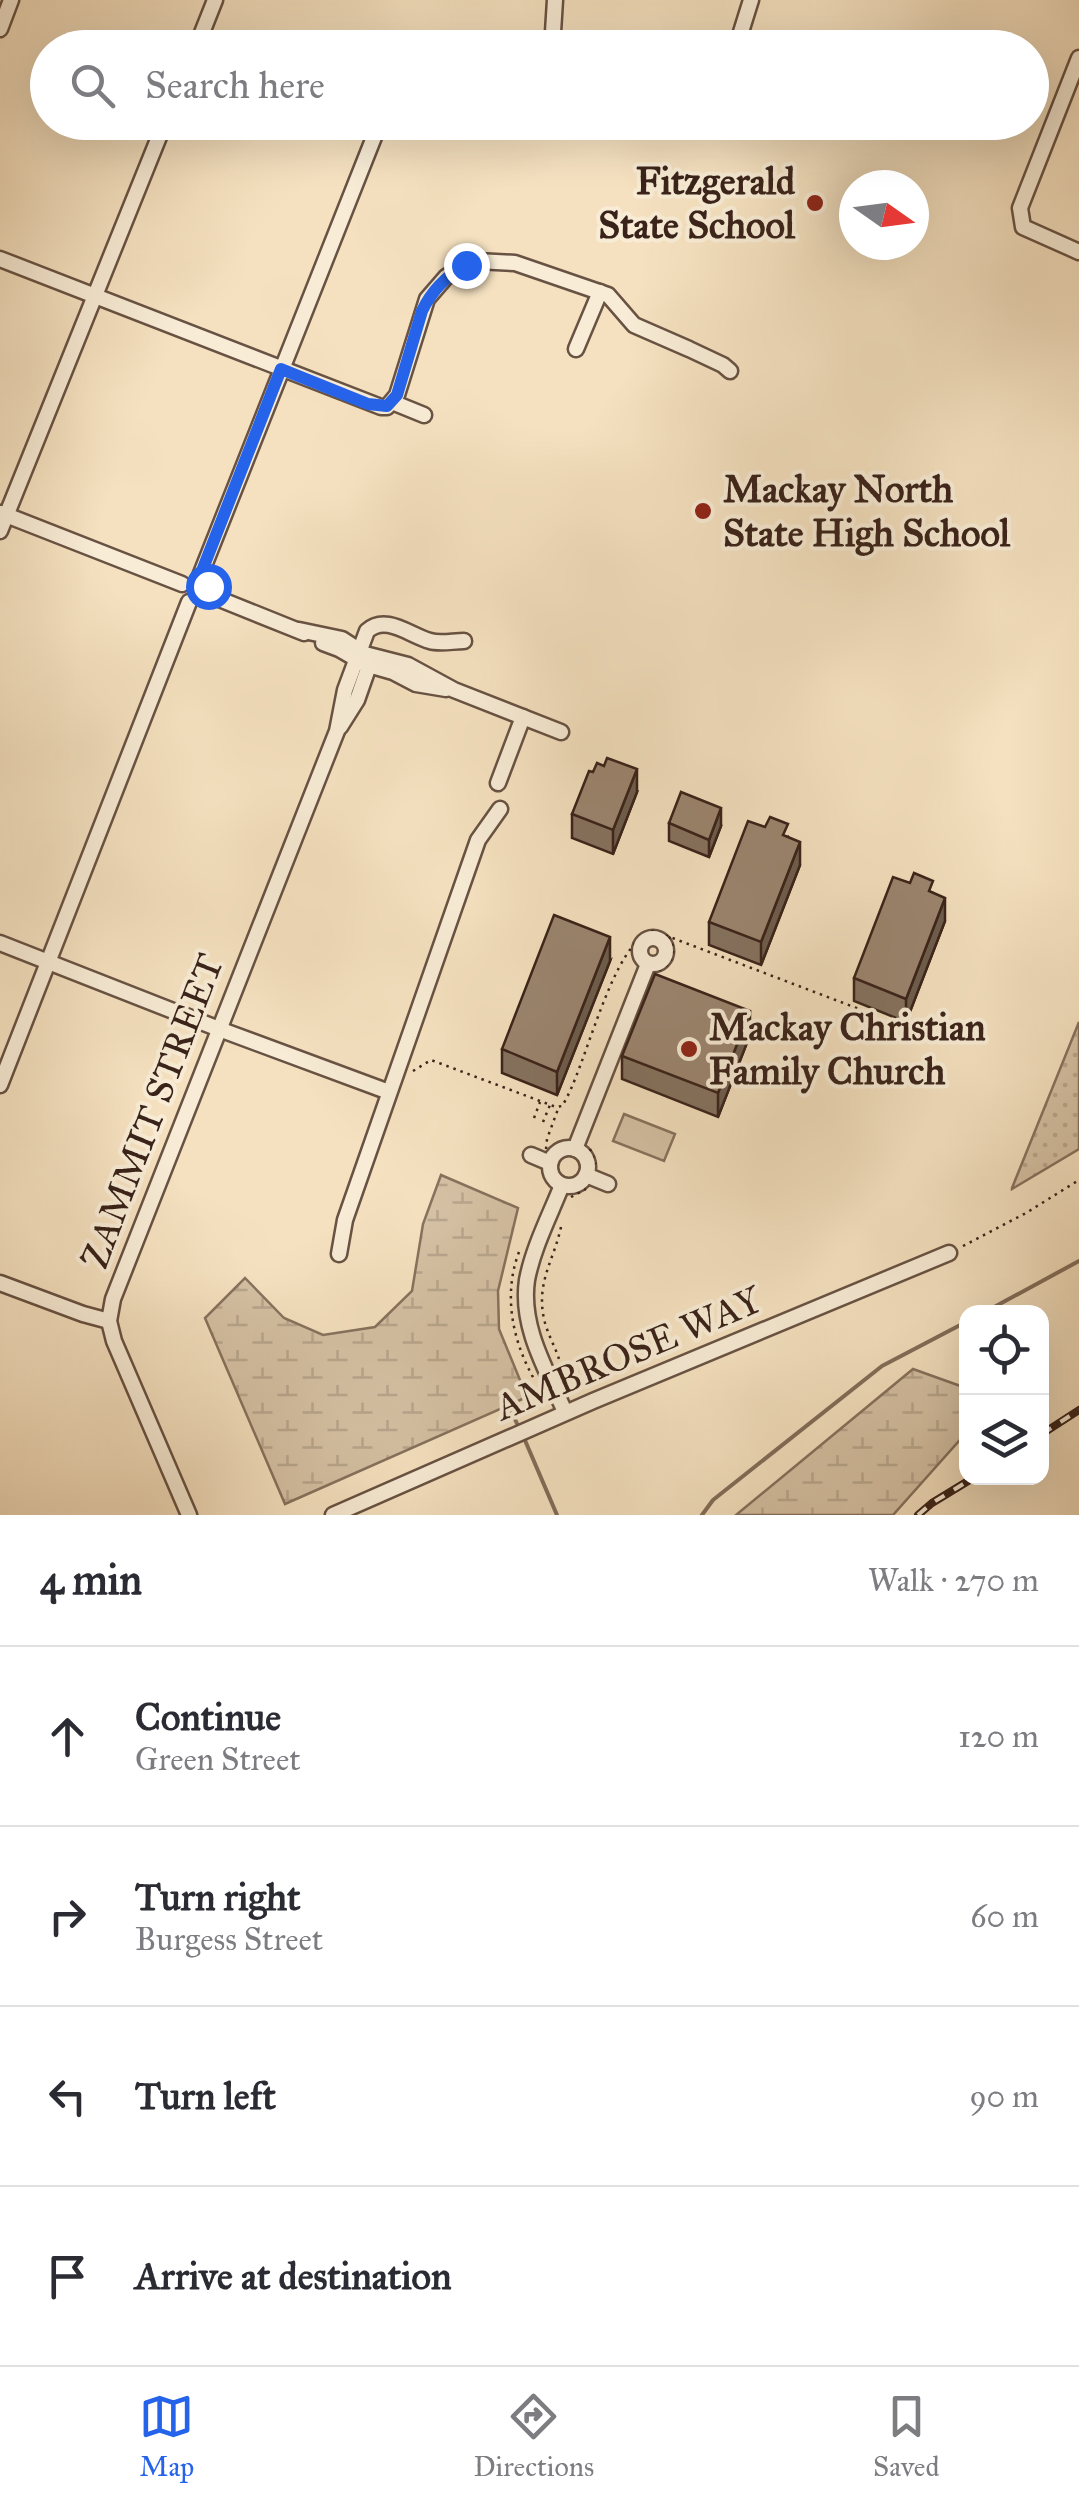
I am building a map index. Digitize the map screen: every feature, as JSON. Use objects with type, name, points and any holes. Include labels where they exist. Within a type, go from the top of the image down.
[{"type":"street","points":[[0,29],[11,0]]},
{"type":"street","points":[[203,30],[215,0]]},
{"type":"street","points":[[553,30],[555,0]]},
{"type":"street","points":[[742,30],[751,0]]},
{"type":"street","points":[[1049,134],[1079,58]]},
{"type":"street","points":[[0,532],[3,514],[158,140]]},
{"type":"street","points":[[200,576],[373,140]]},
{"type":"street","points":[[1047,140],[1020,208],[1020,218],[1023,227],[1036,235],[1079,252]]},
{"type":"street","points":[[0,259],[381,407],[392,402],[428,299],[446,277],[466,265],[490,260],[515,263],[600,292],[613,299],[634,325],[689,348],[730,371]]},
{"type":"street","points":[[576,350],[600,292]]},
{"type":"street","points":[[392,402],[424,415]]},
{"type":"street","points":[[3,514],[182,584]]},
{"type":"street","points":[[189,602],[181,592],[182,584],[191,576],[200,576]]},
{"type":"street","points":[[189,602],[198,602],[207,594],[208,586],[200,576]]},
{"type":"street","points":[[207,594],[300,630],[342,639],[364,658],[416,684],[454,690],[561,732]]},
{"type":"street","points":[[0,1086],[189,602]]},
{"type":"street","points":[[364,658],[368,628],[381,623],[435,642],[464,640]]},
{"type":"street","name":"ZAMMIT STREET","points":[[189,1515],[109,1322],[120,1280],[336,731],[354,706],[364,658]]},
{"type":"street","points":[[498,784],[523,717]]},
{"type":"street","points":[[338,1254],[345,1220],[478,840],[500,809]]},
{"type":"street","points":[[0,943],[389,1092]]},
{"type":"street","points":[[581,1147],[561,1150],[550,1163],[552,1176],[562,1185],[596,1179],[581,1147],[651,969]]},
{"type":"street","points":[[531,1155],[550,1163]]},
{"type":"street","points":[[562,1185],[530,1268],[526,1302],[531,1332],[565,1412]]},
{"type":"street","name":"AMBROSE WAY","points":[[333,1515],[565,1412],[949,1253]]},
{"type":"street","points":[[0,1283],[109,1322]]},
{"type":"path","points":[[651,969],[666,966],[672,957],[673,946],[667,934]]},
{"type":"path","points":[[534,1118],[540,1101]]},
{"type":"path","points":[[543,1122],[550,1104]]},
{"type":"path","points":[[567,1201],[596,1179],[596,1162],[581,1147]]},
{"type":"path","points":[[949,1253],[1079,1180]]},
{"type":"path","points":[[560,1221],[561,1230],[543,1282],[542,1302],[562,1378]]},
{"type":"green space","points":[[1079,1022],[1079,1149],[1012,1189],[1012,1188]]},
{"type":"green space","points":[[624,1114],[675,1134],[664,1161],[613,1141]]},
{"type":"green space","points":[[441,1175],[518,1208],[498,1291],[499,1329],[527,1397],[285,1504],[205,1318],[245,1278],[284,1318],[323,1335],[375,1327],[412,1291],[423,1224]]},
{"type":"green space","points":[[913,1369],[959,1385],[959,1441],[893,1515],[736,1515]]},
{"type":"building","points":[[607,758],[637,769],[613,830],[572,814],[589,771],[593,772],[597,763],[604,766]]},
{"type":"building","points":[[681,792],[721,808],[709,840],[669,823]]},
{"type":"building","points":[[770,817],[788,824],[783,835],[800,842],[761,942],[709,922],[748,821],[765,827]]},
{"type":"building","points":[[914,873],[933,881],[929,891],[945,898],[906,999],[854,978],[893,877],[910,883]]},
{"type":"building","points":[[554,915],[610,937],[557,1072],[502,1049]]},
{"type":"building","points":[[655,974],[750,1011],[718,1093],[622,1056]]},
{"type":"waterway","points":[[998,1305],[1079,1261]]},
{"type":"waterway","points":[[702,1515],[713,1500],[882,1366],[959,1326]]},
{"type":"waterway","points":[[505,1398],[520,1430]]},
{"type":"waterway","points":[[524,1438],[557,1515]]},
{"type":"railway","points":[[1049,1429],[1079,1410]]},
{"type":"railway","points":[[918,1515],[962,1485]]},
{"type":"place","name":"Fitzgerald State School","points":[[815,203]]},
{"type":"place","name":"Mackay North State High School","points":[[703,511]]},
{"type":"place","name":"Mackay Christian Family Church","points":[[689,1049]]},
{"type":"route","points":[[208,586],[200,576],[281,369],[368,404],[387,406],[397,395],[428,299],[446,277],[466,265]]}]
